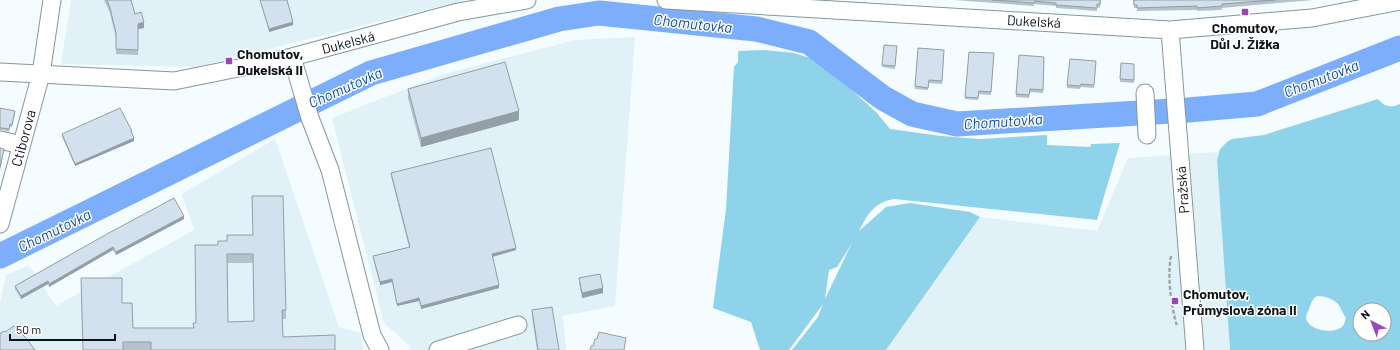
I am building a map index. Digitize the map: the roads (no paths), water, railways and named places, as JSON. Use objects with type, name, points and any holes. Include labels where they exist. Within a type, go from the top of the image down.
[{"type":"street","name":"Ctiborova","points":[[1,216],[22,145],[40,74],[52,0]]},
{"type":"street","name":"Dukelská","points":[[0,72],[174,81],[292,57],[458,12],[527,0]]},
{"type":"street","name":"Dukelská","points":[[666,0],[1170,30],[1312,18],[1400,1]]},
{"type":"street","name":"Pražská","points":[[1170,30],[1195,350]]},
{"type":"street","points":[[292,57],[310,118],[330,170],[372,335],[380,350]]},
{"type":"street","points":[[1144,93],[1147,135]]},
{"type":"street","points":[[0,140],[22,145]]},
{"type":"street","points":[[438,350],[518,325]]},
{"type":"waterway","name":"Chomutovka","points":[[0,256],[371,73],[559,19],[599,13],[756,29],[809,42],[883,98],[912,114],[957,124],[1188,110],[1257,104],[1400,48]]},
{"type":"place","name":"Chomutov, Důl J. Žižka","points":[[1245,12]]},
{"type":"place","name":"Chomutov, Dukelská II","points":[[229,61]]},
{"type":"place","name":"Chomutov, Průmyslová zóna II","points":[[1175,301]]}]
